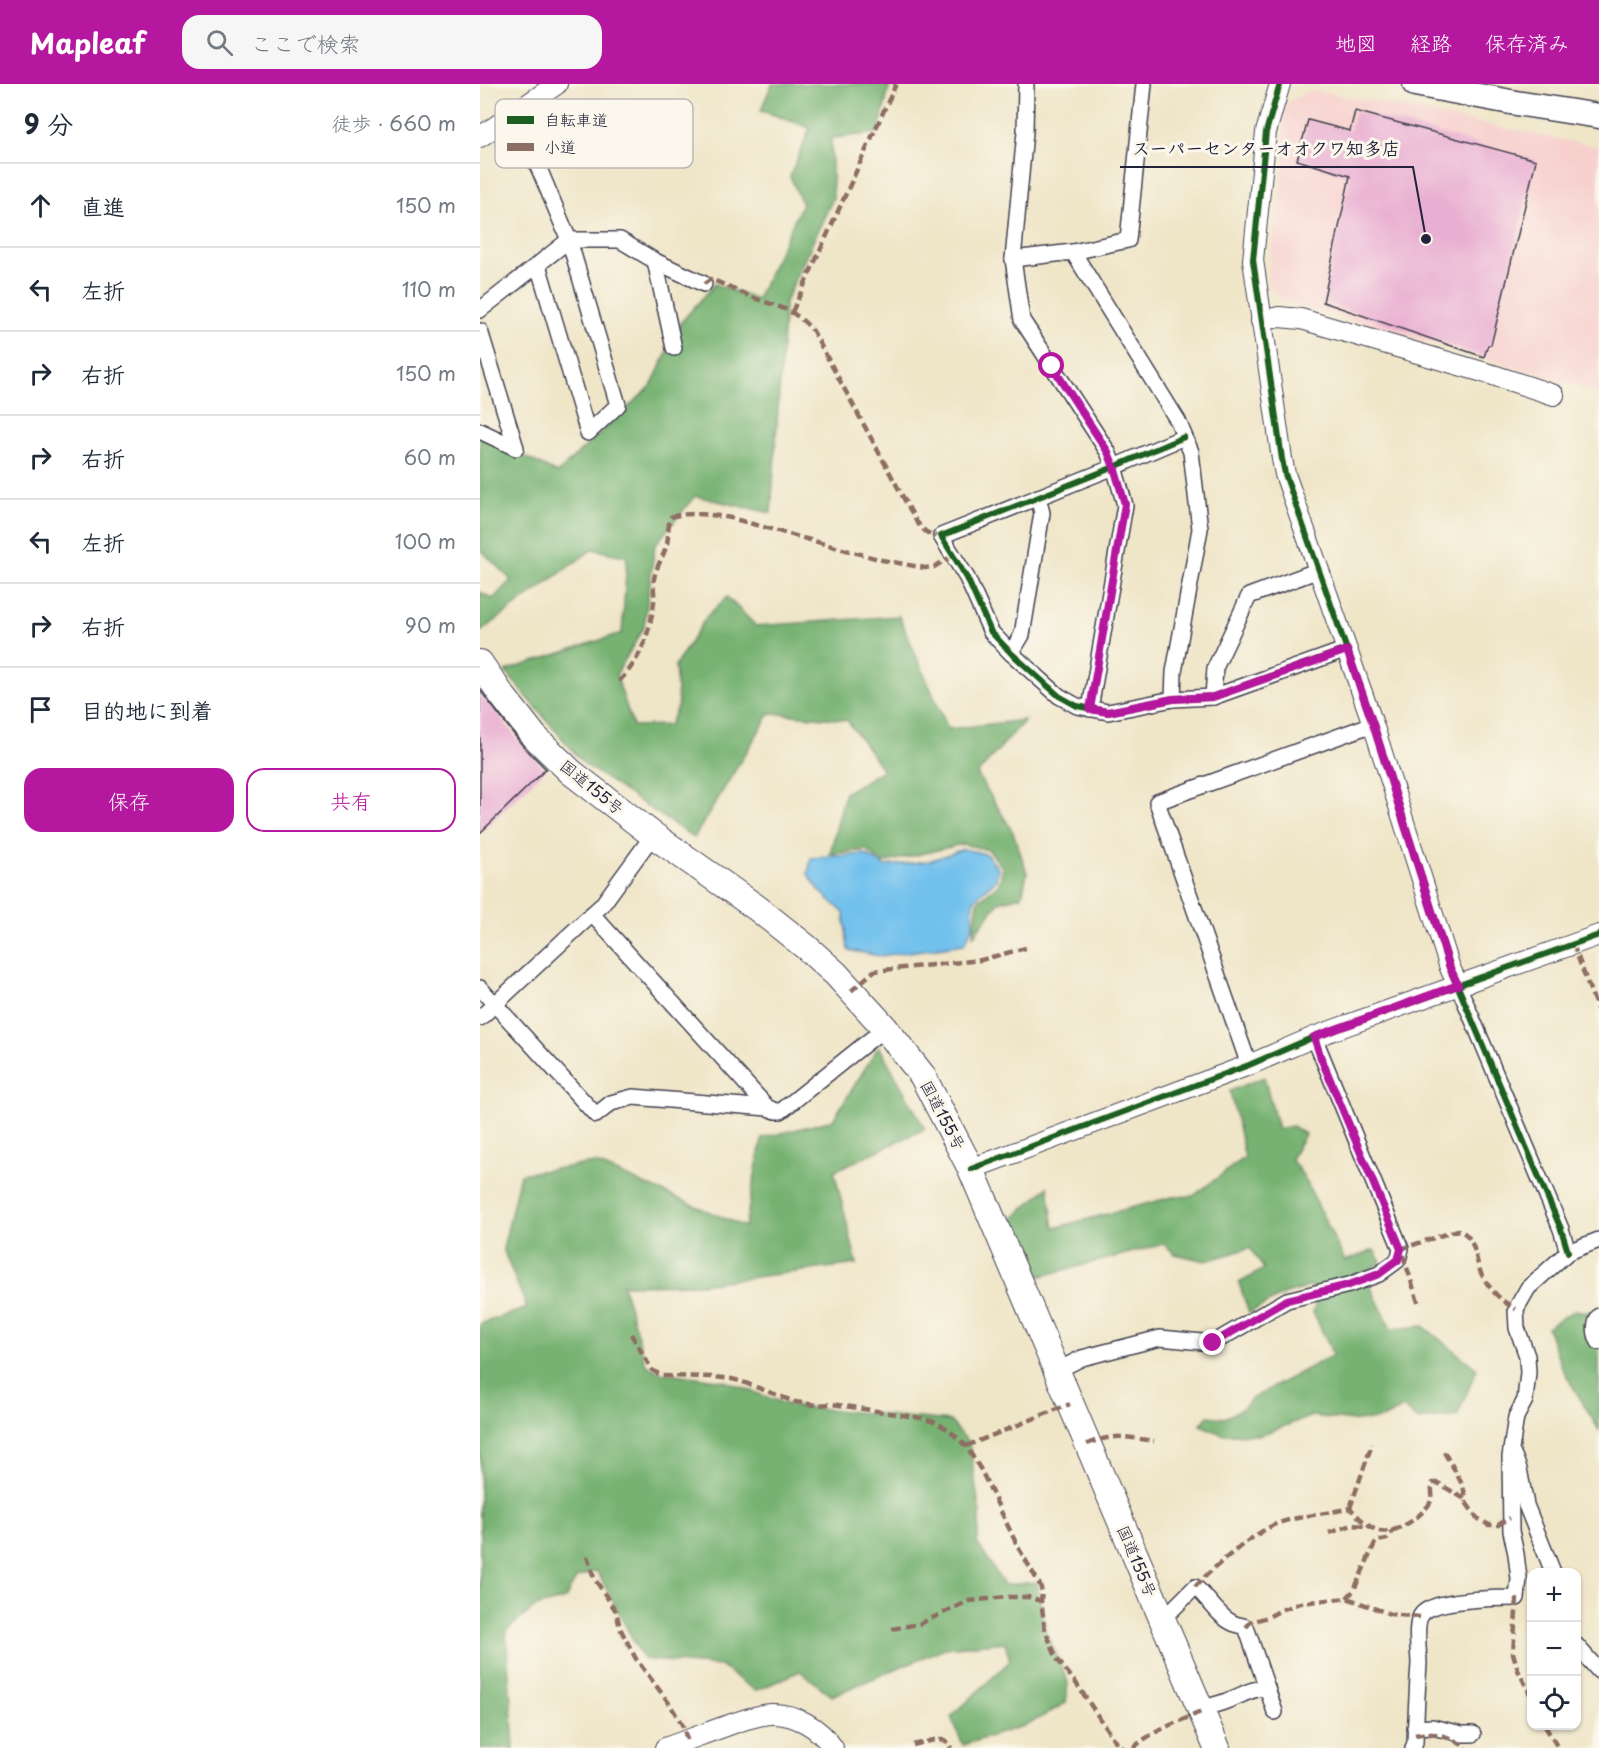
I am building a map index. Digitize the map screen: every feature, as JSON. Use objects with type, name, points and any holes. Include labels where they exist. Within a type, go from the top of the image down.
[{"type":"highway","name":"国道155号","points":[[480,663],[534,736],[571,772],[653,835],[757,908],[806,947],[836,974],[885,1028],[922,1075],[971,1169],[1217,1748]]},
{"type":"main road","points":[[1414,84],[1599,116]]},
{"type":"street","points":[[535,99],[556,84]]},
{"type":"street","points":[[1026,84],[1025,132],[1013,259],[1022,320],[1108,452],[1125,504],[1090,709]]},
{"type":"street","points":[[1013,259],[1073,252],[1128,240],[1144,84]]},
{"type":"street","points":[[1280,84],[1266,132],[1253,260],[1282,459],[1373,724],[1440,937],[1561,1229],[1568,1252]]},
{"type":"street","points":[[480,137],[495,127]]},
{"type":"street","points":[[538,265],[588,433],[618,405],[569,240],[539,168]]},
{"type":"street","points":[[480,310],[569,240],[621,240],[655,261],[704,284]]},
{"type":"street","points":[[1073,252],[1178,421],[1191,452],[1200,529],[1174,672],[1173,699]]},
{"type":"street","points":[[655,261],[674,348]]},
{"type":"street","points":[[1261,321],[1279,317],[1301,319],[1554,395]]},
{"type":"street","points":[[480,331],[516,448],[480,431]]},
{"type":"street","points":[[1184,437],[941,536],[967,578],[991,632],[1059,696],[1077,706],[1108,712],[1173,699],[1213,697],[1347,650]]},
{"type":"street","points":[[1011,653],[1022,635],[1042,513],[1038,497]]},
{"type":"street","points":[[1213,697],[1215,668],[1249,596],[1319,570]]},
{"type":"street","points":[[1249,1065],[1157,802],[1373,724]]},
{"type":"street","points":[[480,1018],[602,905],[653,835]]},
{"type":"street","points":[[592,914],[768,1108]]},
{"type":"street","points":[[971,1169],[1249,1065],[1314,1037],[1599,935]]},
{"type":"street","points":[[480,988],[596,1115],[611,1103],[633,1097],[781,1111],[885,1028]]},
{"type":"street","points":[[1056,1371],[1082,1358],[1160,1338],[1213,1343],[1287,1300],[1349,1285],[1379,1274],[1398,1260],[1401,1249],[1314,1037]]},
{"type":"street","points":[[1413,1748],[1419,1662],[1418,1625],[1421,1614],[1429,1608],[1456,1601],[1486,1597],[1517,1598],[1519,1579],[1511,1531],[1510,1457],[1516,1417],[1525,1400],[1528,1373],[1527,1356],[1517,1328],[1516,1309],[1528,1288],[1568,1252],[1599,1240]]},
{"type":"street","points":[[1599,1316],[1595,1325],[1595,1333],[1599,1342]]},
{"type":"street","points":[[1511,1448],[1519,1469],[1526,1505],[1551,1568]]},
{"type":"street","points":[[1160,1614],[1173,1609],[1195,1587],[1205,1594],[1224,1618],[1246,1627],[1275,1712]]},
{"type":"street","points":[[1581,1651],[1599,1671]]},
{"type":"street","points":[[1200,1709],[1229,1700],[1247,1691],[1267,1688]]},
{"type":"street","points":[[665,1748],[740,1721],[771,1714],[786,1715],[799,1720],[822,1735],[833,1748]]},
{"type":"street","points":[[1415,1728],[1432,1727],[1462,1734],[1473,1734]]},
{"type":"shaded area","points":[[1313,90],[1599,147],[1599,393],[1281,300],[1267,284],[1284,159],[1284,104]]},
{"type":"green space","points":[[772,84],[890,84],[878,133],[831,138],[833,198],[785,302],[771,513],[695,496],[655,545],[644,627],[616,675],[633,726],[669,725],[678,705],[675,666],[707,616],[727,597],[756,626],[899,616],[948,729],[1025,720],[977,774],[1013,832],[1027,873],[1022,896],[999,902],[973,936],[978,901],[999,884],[1003,868],[989,850],[963,844],[883,863],[866,850],[830,854],[845,793],[883,770],[847,720],[770,713],[694,838],[584,764],[505,671],[622,633],[627,557],[593,549],[480,632],[480,592],[493,599],[511,580],[480,549],[480,434],[557,473],[651,386],[682,321],[715,284],[757,299],[802,204],[790,176],[810,128],[761,110]]},
{"type":"green space","points":[[879,1046],[925,1129],[834,1171],[857,1264],[700,1284],[623,1285],[646,1365],[660,1372],[725,1381],[791,1406],[950,1421],[969,1443],[980,1514],[977,1543],[1004,1585],[1037,1582],[1045,1630],[1068,1682],[1066,1703],[1029,1724],[963,1745],[951,1717],[1010,1661],[1005,1642],[945,1648],[832,1696],[800,1671],[756,1691],[720,1666],[643,1659],[597,1571],[576,1578],[565,1599],[535,1607],[506,1631],[514,1748],[480,1748],[480,1324],[527,1308],[503,1249],[520,1174],[595,1163],[745,1227],[762,1138],[833,1120]]},
{"type":"green space","points":[[1264,1077],[1278,1129],[1292,1126],[1305,1134],[1291,1159],[1304,1177],[1345,1261],[1374,1250],[1381,1262],[1364,1273],[1391,1329],[1423,1326],[1477,1369],[1457,1416],[1417,1420],[1404,1408],[1382,1419],[1354,1421],[1312,1416],[1260,1435],[1222,1434],[1200,1425],[1208,1416],[1225,1418],[1243,1408],[1251,1399],[1333,1355],[1313,1312],[1316,1302],[1311,1286],[1283,1295],[1249,1313],[1239,1283],[1264,1269],[1250,1248],[1206,1261],[1175,1254],[1164,1244],[1037,1277],[1011,1220],[1048,1187],[1054,1228],[1172,1197],[1193,1196],[1245,1157],[1230,1091]]},
{"type":"green space","points":[[1575,1310],[1599,1314],[1599,1430],[1562,1368],[1547,1327]]},
{"type":"water","points":[[963,849],[986,854],[998,868],[996,880],[973,902],[973,926],[964,944],[880,956],[848,950],[844,913],[820,891],[808,874],[811,858],[865,854],[885,866],[929,861]]},
{"type":"building","points":[[1355,111],[1536,160],[1491,345],[1488,345],[1484,357],[1323,302],[1350,176],[1297,160],[1308,120],[1350,131]]},
{"type":"building","points":[[480,690],[522,745],[546,769],[480,833]]},
{"type":"marked path","points":[[792,312],[896,84]]},
{"type":"marked path","points":[[704,284],[711,279],[789,311],[807,324],[813,331],[916,521],[927,532],[941,536]]},
{"type":"marked path","points":[[619,681],[639,655],[647,635],[654,602],[654,577],[667,544],[671,517],[693,514],[731,518],[882,560],[925,568],[934,567],[954,555]]},
{"type":"marked path","points":[[1573,944],[1599,1014]]},
{"type":"marked path","points":[[851,991],[874,971],[981,960],[1029,947]]},
{"type":"marked path","points":[[1418,1302],[1401,1249],[1458,1230],[1469,1237],[1479,1269],[1488,1285],[1501,1299],[1516,1309]]},
{"type":"marked path","points":[[631,1334],[652,1370],[662,1376],[732,1379],[795,1402],[816,1405],[832,1404],[922,1418],[949,1430],[966,1446],[981,1470],[1018,1547],[1040,1585],[1041,1601]]},
{"type":"marked path","points":[[966,1446],[1070,1404]]},
{"type":"marked path","points":[[1087,1444],[1113,1437],[1154,1441]]},
{"type":"marked path","points":[[1350,1508],[1372,1444]]},
{"type":"marked path","points":[[1444,1452],[1461,1483],[1466,1502]]},
{"type":"marked path","points":[[1195,1587],[1245,1543],[1284,1521],[1350,1508],[1376,1530],[1386,1531],[1401,1527],[1416,1518],[1427,1506],[1432,1499],[1433,1483],[1438,1483],[1463,1498],[1477,1518],[1489,1525],[1498,1525],[1510,1518]]},
{"type":"marked path","points":[[1329,1533],[1352,1525],[1370,1526]]},
{"type":"marked path","points":[[1347,1598],[1354,1590],[1375,1543],[1387,1539],[1393,1530]]},
{"type":"marked path","points":[[587,1556],[594,1578],[616,1611],[620,1628],[636,1659],[669,1703],[683,1726],[687,1740]]},
{"type":"marked path","points":[[892,1629],[919,1624],[969,1601],[1005,1597],[1028,1597],[1041,1601],[1045,1630],[1057,1659],[1122,1748]]},
{"type":"marked path","points":[[1246,1627],[1251,1622],[1300,1603],[1347,1598],[1390,1614],[1420,1617]]},
{"type":"marked path","points":[[1517,1598],[1513,1653],[1527,1688]]},
{"type":"marked path","points":[[1133,1748],[1157,1732],[1201,1712]]},
{"type":"marked path","points":[[1547,1730],[1558,1748]]},
{"type":"marked path","points":[[1415,1735],[1442,1736],[1466,1748]]},
{"type":"marked path","points":[[913,1745],[943,1740],[948,1742],[951,1748]]},
{"type":"cycle path","points":[[1280,84],[1266,132],[1253,260],[1285,474],[1373,724],[1450,968],[1561,1229],[1568,1252]]},
{"type":"cycle path","points":[[1184,437],[941,536],[967,578],[991,632],[1059,696],[1077,706],[1108,712],[1173,699],[1213,697],[1347,649]]},
{"type":"cycle path","points":[[971,1169],[1249,1065],[1314,1037],[1599,935]]},
{"type":"place","name":"スーパーセンターオオクワ知多店","points":[[1426,239]]},
{"type":"route","points":[[1052,366],[1108,452],[1125,504],[1090,709],[1108,712],[1173,699],[1213,697],[1347,650],[1373,724],[1450,968],[1458,985],[1314,1037],[1401,1249],[1398,1260],[1379,1274],[1349,1285],[1287,1300],[1213,1343]]}]
